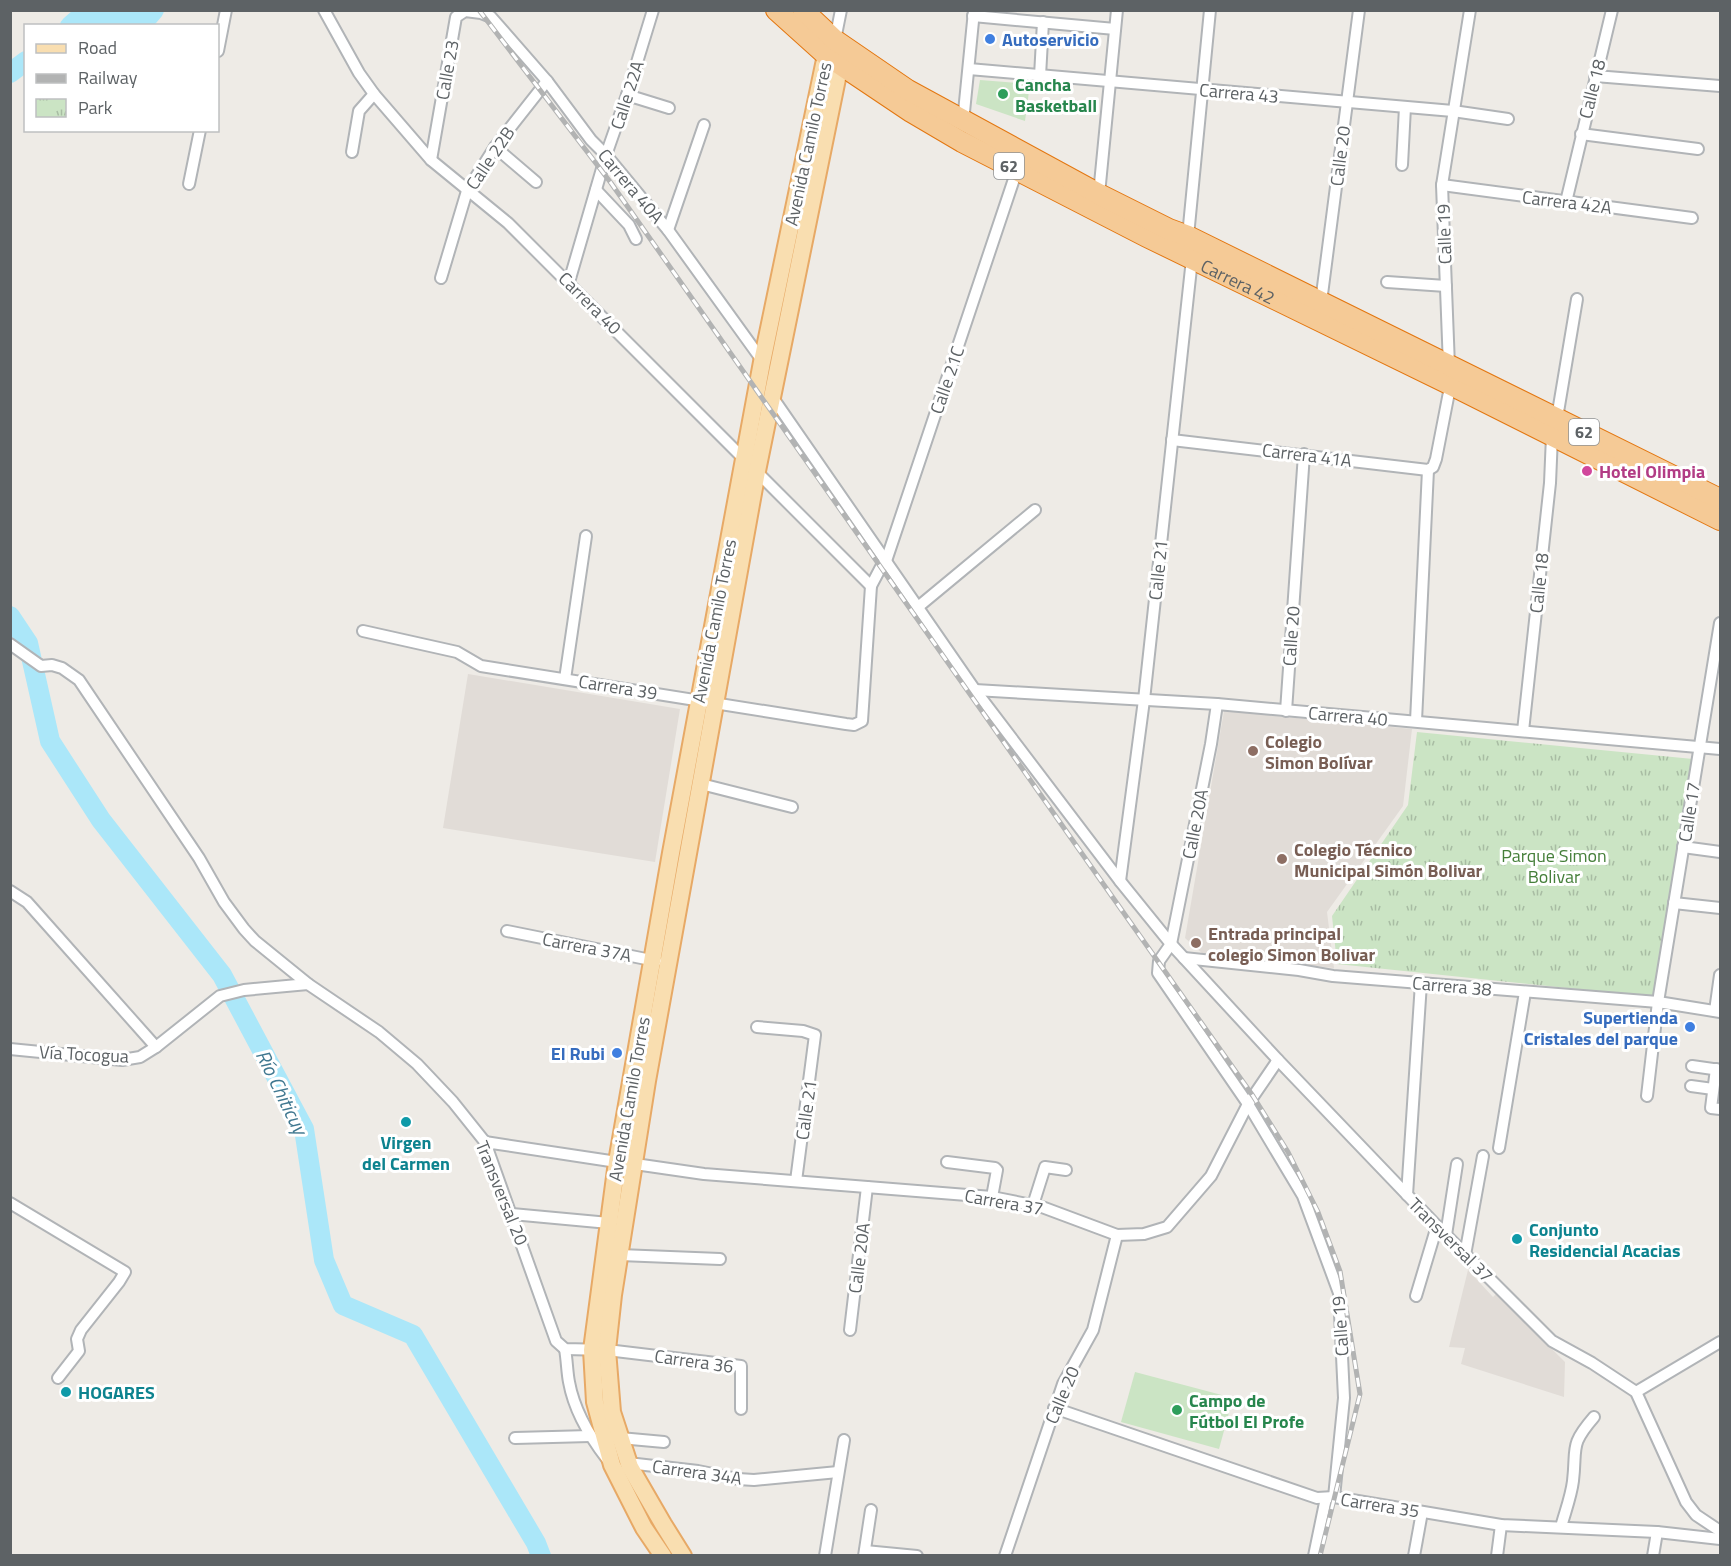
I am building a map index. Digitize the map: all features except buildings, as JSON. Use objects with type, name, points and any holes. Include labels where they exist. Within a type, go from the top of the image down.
[{"type":"highway","name":"Carrera 42","points":[[776,10],[911,112],[962,142],[1192,259],[1451,385],[1720,499]]},
{"type":"highway","name":"Carrera 42","points":[[803,10],[834,53],[908,90],[963,122],[1099,194],[1448,364],[1554,427],[1720,520]]},
{"type":"main road","name":"Avenida Camilo Torres","points":[[663,1556],[644,1528],[595,1402],[609,1223],[617,1162],[701,784],[708,701],[762,362],[834,53]]},
{"type":"main road","name":"Avenida Camilo Torres","points":[[683,1556],[620,1464],[620,1438],[599,1350],[620,1255],[635,1164],[660,962],[708,701],[773,398],[834,53]]},
{"type":"street","points":[[219,46],[226,10]]},
{"type":"street","name":"Carrera 40","points":[[324,10],[374,94],[431,160],[466,191],[508,223],[569,282],[871,586]]},
{"type":"street","name":"Calle 22A","points":[[569,282],[606,155],[653,10]]},
{"type":"street","points":[[834,53],[841,10]]},
{"type":"street","points":[[1099,194],[1117,10]]},
{"type":"street","points":[[1188,236],[1210,10]]},
{"type":"street","name":"Calle 20","points":[[1321,302],[1359,10]]},
{"type":"street","name":"Calle 19","points":[[1428,470],[1433,467],[1436,459],[1451,385],[1448,364],[1442,185],[1470,10]]},
{"type":"street","name":"Calle 18","points":[[1566,202],[1612,10]]},
{"type":"street","name":"Calle 23","points":[[431,160],[456,17],[465,11],[491,17]]},
{"type":"street","points":[[963,122],[974,13],[1115,29]]},
{"type":"street","name":"Carrera 40A","points":[[491,17],[547,81],[591,140],[668,230],[762,362]]},
{"type":"street","points":[[1040,76],[1043,22]]},
{"type":"street","name":"Carrera 43","points":[[969,69],[1453,111],[1508,119]]},
{"type":"street","points":[[1595,76],[1720,86]]},
{"type":"street","name":"Calle 22B","points":[[441,278],[466,191],[495,147],[547,81]]},
{"type":"street","points":[[352,152],[359,111],[374,94]]},
{"type":"street","points":[[627,95],[669,108]]},
{"type":"street","points":[[1402,165],[1405,107]]},
{"type":"street","points":[[668,230],[704,125]]},
{"type":"street","points":[[189,184],[200,132]]},
{"type":"street","points":[[1581,134],[1698,149]]},
{"type":"street","points":[[495,147],[536,182]]},
{"type":"street","name":"Calle 21C","points":[[871,586],[880,567],[886,561],[1017,170]]},
{"type":"street","name":"Carrera 42A","points":[[1442,185],[1692,218]]},
{"type":"street","points":[[596,190],[629,225],[636,239]]},
{"type":"street","name":"Calle 21","points":[[1120,881],[1144,700],[1192,259]]},
{"type":"street","points":[[1387,282],[1446,286]]},
{"type":"street","name":"Calle 18","points":[[1523,730],[1554,427],[1577,299]]},
{"type":"street","points":[[762,362],[778,369]]},
{"type":"street","points":[[773,398],[975,690],[1120,881],[1171,944],[1159,961],[1158,973],[1248,1104]]},
{"type":"street","name":"Carrera 41A","points":[[1172,440],[1428,470]]},
{"type":"street","name":"Calle 20","points":[[1286,711],[1304,454]]},
{"type":"street","points":[[1416,722],[1428,470]]},
{"type":"street","points":[[918,607],[1035,510]]},
{"type":"street","points":[[565,679],[586,536]]},
{"type":"street","name":"Carrera 39","points":[[363,631],[457,652],[481,666],[855,725],[862,721],[864,706],[871,586]]},
{"type":"street","name":"Calle 17","points":[[1647,1096],[1658,1002],[1720,623]]},
{"type":"street","points":[[10,644],[37,664],[62,668],[80,680],[199,858],[224,902],[244,929],[255,941],[308,984]]},
{"type":"street","name":"Carrera 40","points":[[975,690],[1216,704],[1523,730],[1720,750]]},
{"type":"street","name":"Calle 20A","points":[[1171,944],[1211,744],[1216,704]]},
{"type":"street","points":[[701,784],[792,807]]},
{"type":"street","points":[[1683,847],[1720,852]]},
{"type":"street","points":[[10,891],[27,902],[156,1047]]},
{"type":"street","points":[[1674,903],[1720,908]]},
{"type":"street","name":"Carrera 37A","points":[[507,932],[660,962]]},
{"type":"street","name":"Transversal 37","points":[[1171,944],[1407,1195],[1552,1341],[1592,1363],[1636,1392]]},
{"type":"street","name":"Carrera 38","points":[[1184,958],[1299,970],[1333,976],[1658,1002],[1718,1011]]},
{"type":"street","points":[[1718,1011],[1720,975]]},
{"type":"street","points":[[1407,1195],[1421,983]]},
{"type":"street","name":"Vía Tocogua","points":[[10,1049],[122,1060],[140,1057],[220,996],[244,990],[308,984]]},
{"type":"street","name":"Transversal 20","points":[[308,984],[379,1032],[417,1064],[453,1102],[485,1142],[556,1341],[566,1349],[569,1382],[590,1436],[620,1464]]},
{"type":"street","points":[[1499,1148],[1525,992]]},
{"type":"street","name":"Calle 21","points":[[758,1027],[810,1032],[815,1035],[796,1181]]},
{"type":"street","name":"Carrera 37","points":[[635,1164],[704,1174],[992,1197],[1042,1207],[1117,1235],[1144,1234],[1167,1227],[1211,1176],[1248,1104],[1278,1060]]},
{"type":"street","points":[[1692,1066],[1718,1070],[1711,1108],[1720,1109]]},
{"type":"street","points":[[1691,1086],[1713,1089]]},
{"type":"street","name":"Calle 19","points":[[1248,1104],[1303,1196],[1339,1293],[1344,1398],[1330,1497],[1314,1556]]},
{"type":"street","points":[[485,1142],[617,1162]]},
{"type":"street","points":[[1465,1255],[1483,1156]]},
{"type":"street","points":[[947,1162],[990,1167],[997,1170],[992,1197]]},
{"type":"street","points":[[1446,1235],[1457,1164]]},
{"type":"street","points":[[1033,1205],[1045,1167],[1066,1170]]},
{"type":"street","name":"Calle 20A","points":[[850,1330],[867,1187]]},
{"type":"street","points":[[10,1203],[124,1272],[119,1282],[81,1330],[77,1339],[79,1351],[58,1378]]},
{"type":"street","points":[[512,1214],[609,1223]]},
{"type":"street","points":[[1416,1296],[1437,1226]]},
{"type":"street","name":"Calle 20","points":[[1005,1556],[1063,1384],[1093,1329],[1117,1235]]},
{"type":"street","points":[[620,1255],[720,1259]]},
{"type":"street","points":[[1720,1342],[1636,1392],[1686,1502],[1696,1515],[1720,1532]]},
{"type":"street","points":[[566,1349],[599,1350]]},
{"type":"street","name":"Carrera 36","points":[[599,1350],[741,1366],[741,1409]]},
{"type":"street","name":"Carrera 35","points":[[1054,1408],[1317,1498],[1330,1497],[1500,1525],[1657,1532],[1720,1539]]},
{"type":"street","points":[[1561,1527],[1572,1488],[1576,1442],[1594,1417]]},
{"type":"street","points":[[514,1438],[590,1436]]},
{"type":"street","points":[[620,1438],[664,1442]]},
{"type":"street","points":[[825,1556],[844,1440]]},
{"type":"street","name":"Carrera 34A","points":[[620,1464],[698,1471],[738,1479],[838,1472]]},
{"type":"street","points":[[870,1510],[864,1553],[917,1556]]},
{"type":"street","points":[[1414,1556],[1422,1512]]},
{"type":"street","points":[[1497,1556],[1500,1525]]},
{"type":"street","points":[[1653,1556],[1657,1532]]},
{"type":"shaded area","points":[[468,674],[680,709],[655,862],[443,828]]},
{"type":"shaded area","name":"Colegio Técnico Municipal Simón Bolivar","points":[[1224,711],[1412,729],[1403,806],[1327,912],[1334,968],[1203,954],[1185,938]]},
{"type":"shaded area","points":[[1468,1270],[1493,1297],[1496,1294],[1565,1362],[1564,1397],[1461,1364],[1465,1348],[1449,1347]]},
{"type":"green space","name":"Cancha Basketball","points":[[980,80],[1030,84],[1025,121],[976,104]]},
{"type":"green space","name":"Parque Simon Bolivar","points":[[1417,732],[1693,759],[1654,997],[1337,964],[1332,916],[1408,805]]},
{"type":"green space","name":"Campo de Fútbol El Profe","points":[[1135,1372],[1233,1398],[1219,1449],[1121,1422]]},
{"type":"waterway","name":"Río Chiticuy","points":[[72,24],[78,19],[148,17],[154,10]]},
{"type":"waterway","name":"Río Chiticuy","points":[[10,73],[24,62]]},
{"type":"waterway","name":"Río Chiticuy","points":[[10,616],[28,643],[50,741],[101,820],[222,975],[304,1129],[324,1260],[343,1305],[413,1335],[536,1543],[541,1556]]},
{"type":"railway","points":[[479,10],[611,183],[1253,1096],[1288,1152],[1318,1212],[1340,1271],[1360,1394],[1320,1556]]},
{"type":"place","name":"Autoservicio","points":[[990,39]]},
{"type":"place","name":"Cancha Basketball","points":[[1003,94]]},
{"type":"place","name":"Hotel Olimpia","points":[[1587,471]]},
{"type":"place","name":"Colegio Simon Bolívar","points":[[1253,751]]},
{"type":"place","name":"Colegio Técnico Municipal Simón Bolivar","points":[[1282,859]]},
{"type":"place","name":"Entrada principal colegio Simon Bolivar","points":[[1196,943]]},
{"type":"place","name":"Supertienda Cristales del parque","points":[[1690,1027]]},
{"type":"place","name":"El Rubi","points":[[617,1053]]},
{"type":"place","name":"Virgen del Carmen","points":[[406,1122]]},
{"type":"place","name":"Conjunto Residencial Acacias","points":[[1517,1239]]},
{"type":"place","name":"HOGARES","points":[[66,1392]]},
{"type":"place","name":"Campo de Fútbol El Profe","points":[[1177,1410]]}]
